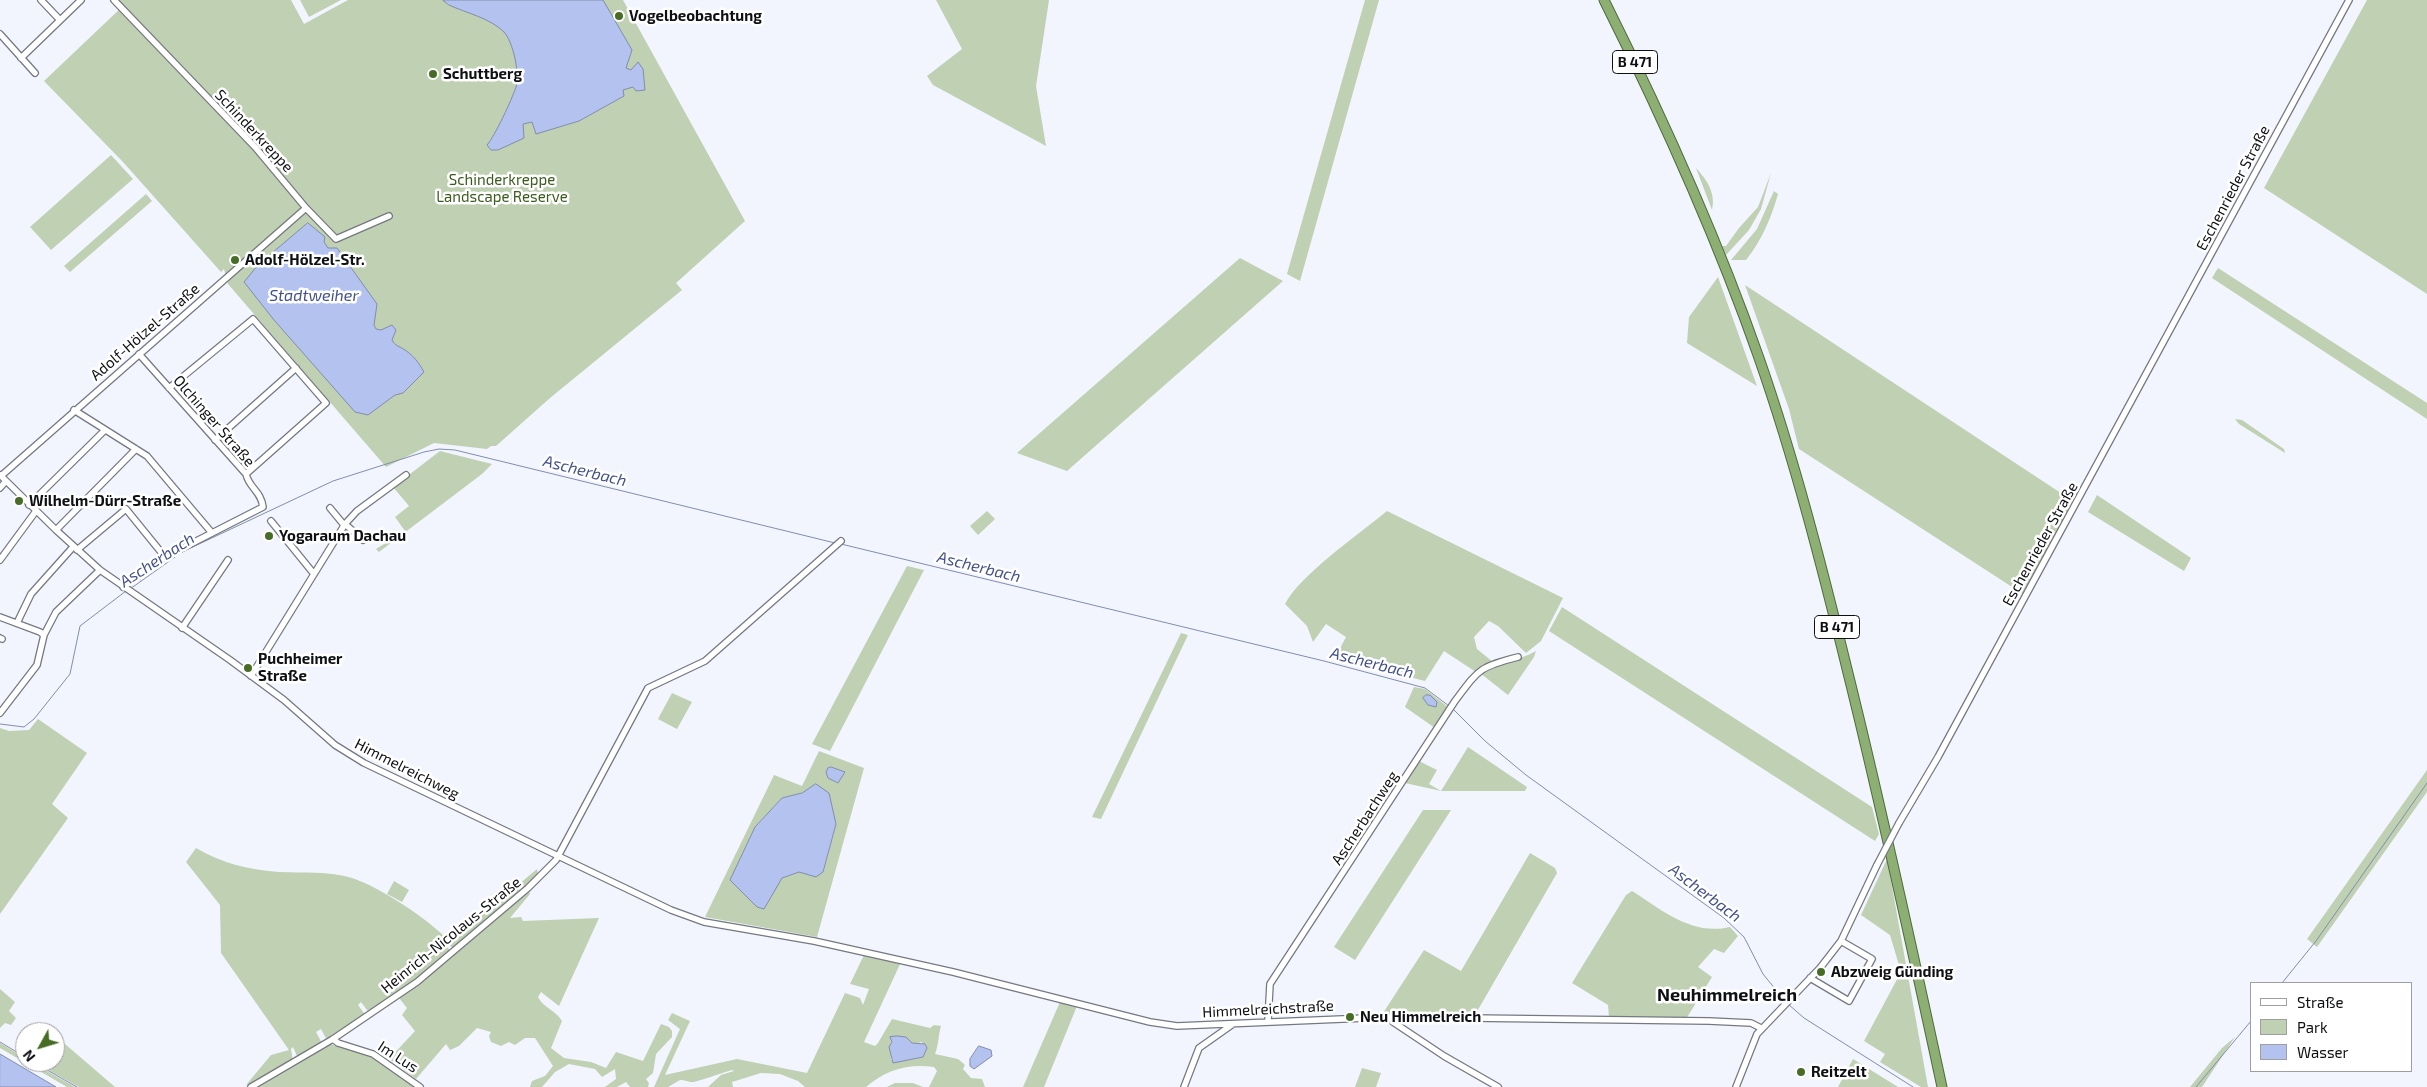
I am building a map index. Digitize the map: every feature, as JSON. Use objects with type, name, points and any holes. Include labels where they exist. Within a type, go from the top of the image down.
[{"type":"highway","name":"B 471","points":[[1604,0],[1646,84],[1689,180],[1759,357],[1783,433],[1818,549],[1882,809],[1942,1087]]},
{"type":"street","points":[[41,0],[60,20]]},
{"type":"street","points":[[22,58],[81,0]]},
{"type":"street","name":"Schinderkreppe","points":[[114,0],[255,147],[306,208],[336,239],[389,216]]},
{"type":"street","name":"Eschenrieder Straße","points":[[1736,1087],[1761,1028],[1810,978],[1841,941],[1877,865],[1899,824],[1938,757],[2349,0]]},
{"type":"street","points":[[0,34],[36,73]]},
{"type":"street","name":"Adolf-Hölzel-Straße","points":[[0,488],[2,477],[74,410],[306,208]]},
{"type":"street","points":[[169,388],[252,319],[296,368],[326,403],[246,474]]},
{"type":"street","name":"Olchinger Straße","points":[[139,354],[246,474],[247,479],[262,496],[263,508],[212,533]]},
{"type":"street","points":[[215,440],[296,368]]},
{"type":"street","points":[[74,410],[147,456],[212,533],[165,557],[124,588]]},
{"type":"street","points":[[30,505],[105,430]]},
{"type":"street","points":[[56,530],[136,449]]},
{"type":"street","points":[[251,676],[288,620],[344,525],[357,511],[406,475]]},
{"type":"street","name":"Himmelreichweg","points":[[2,477],[100,570],[284,700],[335,745],[364,763],[671,910],[704,922],[814,942]]},
{"type":"street","points":[[330,508],[344,525],[363,540]]},
{"type":"street","points":[[17,623],[31,594],[75,548],[126,509],[165,557]]},
{"type":"street","points":[[0,560],[36,511]]},
{"type":"street","points":[[271,521],[314,574]]},
{"type":"street","name":"Heinrich-Nicolaus-Straße","points":[[251,1087],[333,1039],[417,982],[528,888],[558,857],[648,688],[705,662],[842,541]]},
{"type":"street","points":[[182,628],[228,560]]},
{"type":"street","points":[[0,713],[38,665],[44,635],[56,612],[100,570]]},
{"type":"street","points":[[0,617],[44,635]]},
{"type":"street","name":"Ascherbachweg","points":[[1268,1021],[1270,984],[1451,708],[1478,672],[1489,665],[1518,657]]},
{"type":"street","points":[[1810,978],[1849,1001],[1872,959],[1841,941]]},
{"type":"street","name":"Himmelreichstraße","points":[[814,942],[953,972],[1150,1022],[1177,1026],[1390,1017],[1709,1020],[1751,1023],[1761,1028]]},
{"type":"street","points":[[1390,1017],[1393,1022],[1444,1056],[1498,1087]]},
{"type":"street","points":[[1184,1087],[1199,1048],[1233,1024]]},
{"type":"street","name":"Im Lus","points":[[333,1039],[338,1043],[373,1054],[420,1087]]},
{"type":"green space","name":"Schinderkreppe Landscape Reserve","points":[[118,0],[291,0],[304,24],[348,0],[623,0],[745,221],[676,283],[682,290],[550,398],[496,446],[491,446],[487,449],[434,443],[386,467],[228,284],[224,269],[221,272],[123,162],[44,81],[123,6]]},
{"type":"green space","points":[[300,0],[341,0],[309,17]]},
{"type":"green space","points":[[936,0],[1049,0],[1036,86],[1046,146],[933,85],[927,76],[962,49]]},
{"type":"green space","points":[[1365,0],[1379,0],[1300,281],[1287,274]]},
{"type":"green space","points":[[2367,0],[2427,0],[2427,294],[2264,188]]},
{"type":"green space","points":[[111,155],[133,179],[51,250],[30,227]]},
{"type":"green space","points":[[1696,168],[1704,177],[1712,192],[1712,210]]},
{"type":"green space","points":[[1771,173],[1761,209],[1749,230],[1726,255],[1722,246],[1726,246],[1758,207]]},
{"type":"green space","points":[[1774,191],[1778,194],[1769,220],[1757,245],[1746,260],[1731,260],[1757,229]]},
{"type":"green space","points":[[146,194],[152,201],[70,272],[64,266]]},
{"type":"green space","points":[[1240,258],[1283,281],[1067,471],[1017,453]]},
{"type":"green space","points":[[2218,268],[2427,403],[2427,419],[2212,278]]},
{"type":"green space","points":[[1718,277],[1757,386],[1687,343],[1689,317]]},
{"type":"green space","points":[[1745,285],[2073,501],[2023,594],[1799,449],[1789,409]]},
{"type":"green space","points":[[2235,419],[2242,420],[2284,449],[2285,453],[2239,424]]},
{"type":"green space","points":[[440,451],[492,464],[482,474],[379,552],[376,549],[405,531],[395,517],[409,506],[393,487]]},
{"type":"green space","points":[[2097,495],[2191,558],[2184,571],[2088,512]]},
{"type":"green space","points":[[987,511],[995,519],[978,535],[970,526]]},
{"type":"green space","points":[[1387,511],[1563,598],[1541,641],[1526,653],[1498,626],[1489,621],[1474,637],[1477,649],[1493,662],[1476,672],[1444,651],[1425,681],[1335,658],[1346,637],[1326,624],[1313,642],[1307,626],[1285,604],[1303,580],[1316,568]]},
{"type":"green space","points":[[907,566],[924,570],[830,751],[812,744]]},
{"type":"green space","points":[[1562,607],[1872,807],[1879,834],[1875,841],[1549,631]]},
{"type":"green space","points":[[1181,633],[1188,635],[1101,819],[1092,817]]},
{"type":"green space","points":[[1536,651],[1534,657],[1508,695],[1480,673],[1522,657]]},
{"type":"green space","points":[[1414,687],[1425,689],[1448,707],[1435,728],[1405,707]]},
{"type":"green space","points":[[672,693],[692,702],[677,729],[658,719]]},
{"type":"green space","points":[[38,719],[87,753],[52,804],[68,818],[0,914],[0,728],[9,731],[29,730]]},
{"type":"green space","points":[[1468,747],[1527,787],[1525,791],[1441,791]]},
{"type":"green space","points":[[819,751],[864,768],[817,937],[705,917],[774,775],[802,786]],"holes":[[[802,793],[836,824],[823,872],[799,872],[782,878],[731,880],[755,827],[782,798]]]},
{"type":"green space","points":[[1419,761],[1437,770],[1429,784],[1441,791],[1405,783]]},
{"type":"green space","points":[[2427,770],[2427,792],[2317,947],[2307,939]]},
{"type":"green space","points":[[1423,810],[1451,810],[1355,960],[1334,947]]},
{"type":"green space","points":[[196,848],[226,862],[257,870],[325,873],[363,882],[404,905],[450,942],[537,869],[538,874],[454,949],[448,944],[445,945],[451,951],[416,981],[370,1014],[361,1002],[358,1005],[366,1016],[328,1042],[321,1029],[316,1032],[323,1045],[297,1056],[293,1047],[291,1049],[293,1062],[246,1085],[271,1055],[289,1050],[221,953],[220,905],[186,862]]},
{"type":"green space","points":[[1530,853],[1555,868],[1557,873],[1475,1015],[1383,1013],[1424,950],[1461,971]]},
{"type":"green space","points":[[1887,859],[1928,1087],[1921,1087],[1880,1062],[1885,1054],[1864,1041],[1901,972],[1890,935],[1861,915]]},
{"type":"green space","points":[[394,881],[409,890],[402,902],[387,894]]},
{"type":"green space","points":[[1632,891],[1678,920],[1703,928],[1730,927],[1738,936],[1724,953],[1714,949],[1698,967],[1712,977],[1686,1019],[1609,1018],[1608,1005],[1572,983],[1626,895]]},
{"type":"green space","points":[[529,892],[530,894],[510,918],[521,917],[523,921],[599,918],[559,1006],[541,992],[538,997],[562,1021],[551,1048],[564,1058],[591,1062],[606,1068],[616,1052],[643,1061],[661,1024],[669,1027],[672,1031],[672,1037],[656,1054],[653,1073],[646,1079],[649,1083],[648,1087],[630,1087],[626,1082],[617,1087],[605,1087],[616,1079],[615,1069],[602,1077],[595,1069],[569,1064],[555,1072],[542,1087],[530,1087],[532,1081],[545,1076],[553,1066],[535,1038],[525,1038],[515,1045],[509,1042],[501,1046],[491,1042],[489,1036],[491,1032],[477,1028],[459,1046],[450,1050],[446,1044],[416,1079],[389,1059],[415,1031],[402,1015],[407,1008],[399,998]]},
{"type":"green space","points":[[864,955],[901,962],[864,1042],[875,1046],[892,1019],[930,1028],[934,1025],[941,1026],[935,1054],[958,1059],[965,1065],[963,1069],[971,1078],[982,1079],[985,1087],[929,1087],[937,1071],[934,1067],[916,1066],[889,1072],[866,1087],[805,1087],[798,1081],[780,1074],[761,1073],[732,1082],[733,1087],[708,1087],[721,1075],[733,1070],[694,1082],[680,1080],[668,1087],[654,1087],[680,1029],[668,1020],[672,1013],[690,1021],[665,1075],[737,1059],[807,1073],[845,993],[860,998],[863,1005],[869,989],[850,984]],"holes":[[[891,1039],[914,1044],[922,1042],[922,1055],[920,1058],[891,1060]]]},
{"type":"green space","points":[[0,989],[15,1002],[9,1011],[16,1018],[11,1025],[5,1023],[0,1028]]},
{"type":"green space","points":[[1060,1002],[1077,1006],[1044,1087],[1023,1087]]},
{"type":"green space","points":[[2235,1037],[2202,1087],[2190,1087],[2222,1048]]},
{"type":"green space","points":[[0,1043],[15,1052],[15,1057],[0,1048]]},
{"type":"green space","points":[[65,1044],[115,1087],[79,1087],[52,1072],[65,1072]]},
{"type":"green space","points":[[329,1044],[373,1054],[417,1087],[254,1087]]},
{"type":"green space","points":[[1853,1059],[1898,1087],[1838,1087]]},
{"type":"green space","points":[[1362,1068],[1381,1073],[1376,1087],[1355,1087]]},
{"type":"green space","points":[[41,1072],[49,1072],[75,1087],[67,1087]]},
{"type":"green space","points":[[895,1083],[913,1083],[923,1087],[887,1087]]},
{"type":"water","points":[[443,0],[603,0],[632,50],[626,68],[631,70],[638,62],[643,69],[645,90],[636,91],[633,87],[623,90],[624,96],[579,121],[536,134],[532,122],[523,124],[524,138],[498,150],[491,150],[487,145],[499,126],[516,87],[517,74],[513,50],[504,32],[498,27],[485,19],[449,5]]},
{"type":"water","name":"Stadtweiher","points":[[308,223],[325,237],[324,242],[328,248],[337,248],[377,304],[374,325],[376,329],[381,330],[392,325],[396,330],[393,342],[411,355],[424,372],[403,393],[395,395],[368,415],[355,412],[274,320],[244,282],[258,265]]},
{"type":"water","points":[[1426,695],[1430,695],[1437,702],[1436,707],[1428,705],[1423,698]]},
{"type":"water","points":[[831,767],[845,772],[838,783],[828,778],[826,772]]},
{"type":"water","points":[[816,784],[829,793],[836,824],[823,872],[816,877],[799,872],[782,878],[764,909],[757,907],[730,880],[755,827],[782,798],[802,793]]},
{"type":"water","points":[[890,1037],[906,1037],[912,1043],[925,1044],[927,1048],[923,1057],[893,1063],[889,1047],[892,1042]]},
{"type":"water","points":[[979,1046],[991,1050],[992,1056],[974,1069],[970,1066],[970,1059]]},
{"type":"water","points":[[0,1054],[15,1063],[15,1072],[31,1072],[56,1087],[0,1087]]},
{"type":"waterway","name":"Ascherbach","points":[[130,589],[182,552],[333,481],[439,449],[455,450],[835,543]]},
{"type":"waterway","name":"Ascherbach","points":[[841,544],[1324,661],[1425,688],[1449,706]]},
{"type":"waterway","name":"Ascherbach","points":[[0,724],[24,727],[34,719],[70,674],[80,626],[126,591]]},
{"type":"waterway","name":"Ascherbach","points":[[1452,708],[1485,741],[1526,775],[1724,918],[1744,937],[1763,974],[1785,1001]]},
{"type":"waterway","points":[[2283,982],[2316,941],[2427,783]]},
{"type":"waterway","name":"Ascherbach","points":[[1788,1004],[1804,1018],[1913,1087]]},
{"type":"waterway","points":[[2196,1087],[2250,1022]]},
{"type":"waterway","points":[[0,1042],[15,1051]]},
{"type":"waterway","points":[[51,1072],[77,1087]]},
{"type":"place","name":"Vogelbeobachtung","points":[[619,16]]},
{"type":"place","name":"Schuttberg","points":[[433,74]]},
{"type":"place","name":"Adolf-Hölzel-Str.","points":[[235,260]]},
{"type":"place","name":"Wilhelm-Dürr-Straße","points":[[19,501]]},
{"type":"place","name":"Yogaraum Dachau","points":[[269,536]]},
{"type":"place","name":"Puchheimer Straße","points":[[248,668]]},
{"type":"place","name":"Abzweig Günding","points":[[1821,972]]},
{"type":"place","name":"Neu Himmelreich","points":[[1350,1017]]},
{"type":"place","name":"Reitzelt","points":[[1801,1072]]},
{"type":"district","name":"Neuhimmelreich","points":[[1727,995]]}]
